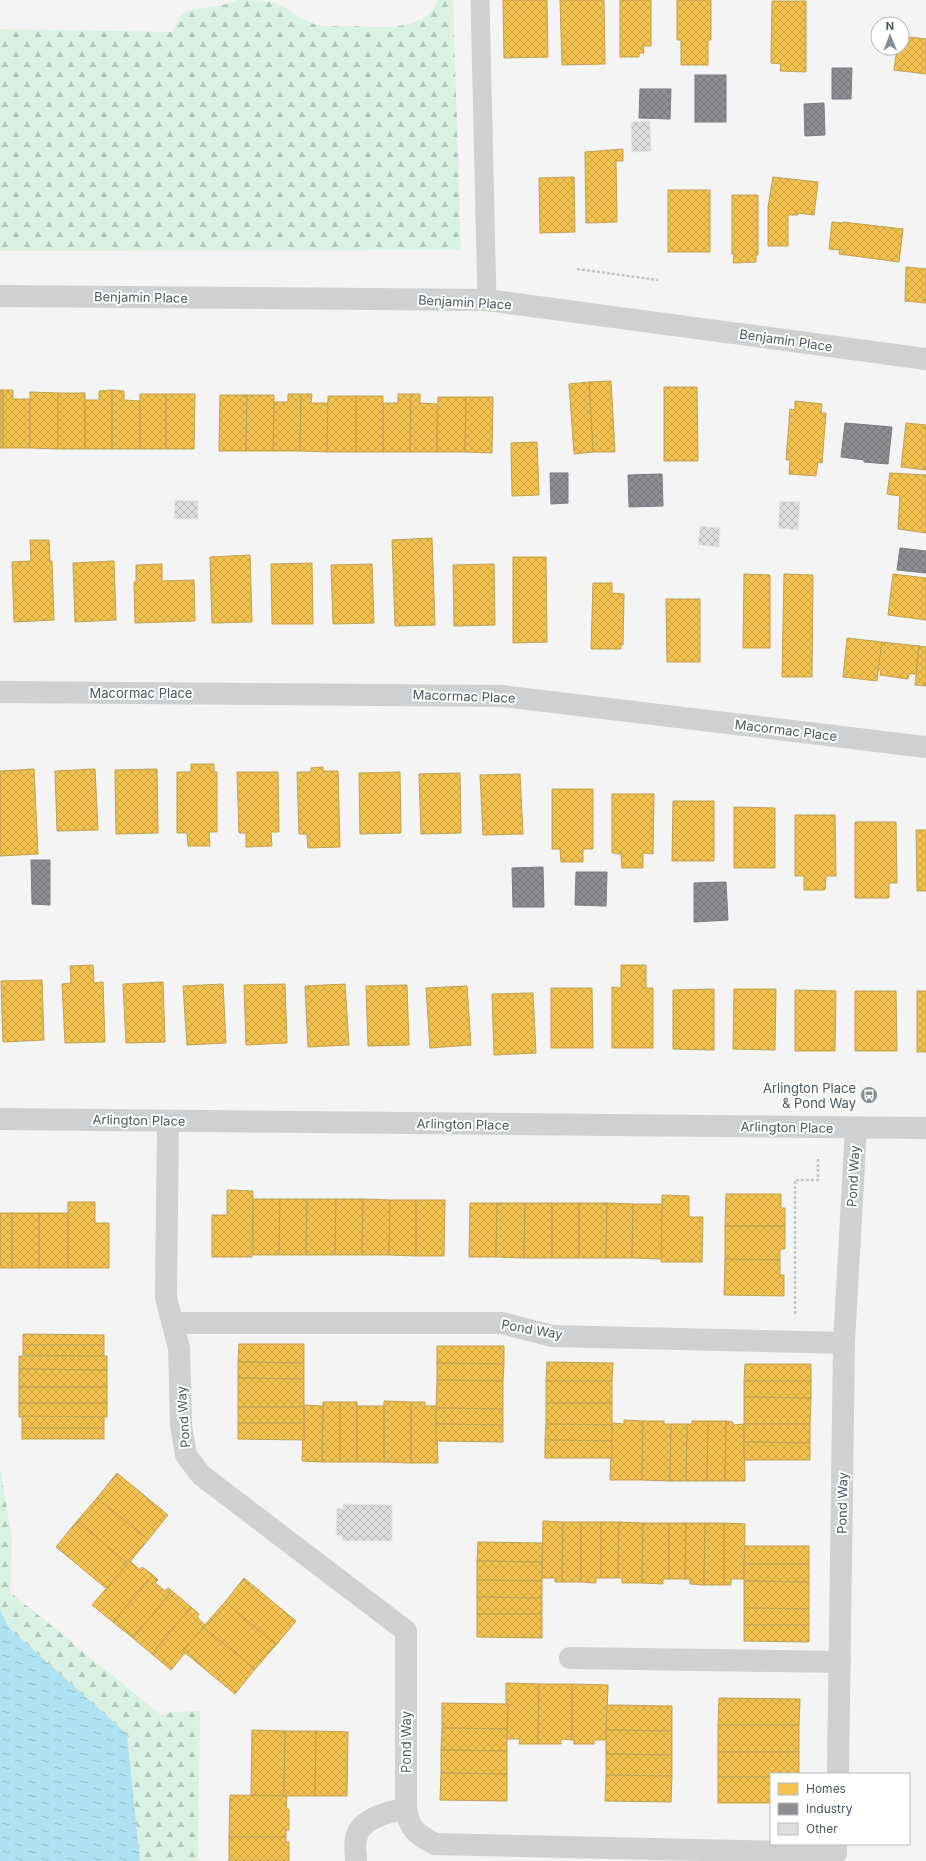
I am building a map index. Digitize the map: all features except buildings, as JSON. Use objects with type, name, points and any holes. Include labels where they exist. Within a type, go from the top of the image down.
[{"type":"street","name":"Benjamin Place","points":[[0,296],[487,300],[926,359]]},
{"type":"street","name":"Macormac Place","points":[[0,692],[502,696],[926,747]]},
{"type":"street","name":"Arlington Place","points":[[0,1119],[926,1128]]},
{"type":"street","name":"Pond Way","points":[[168,1121],[166,1298],[179,1348],[181,1425],[186,1455],[201,1475],[406,1631],[406,1808],[408,1821],[418,1835],[435,1844],[836,1853]]},
{"type":"street","name":"Pond Way","points":[[838,1773],[844,1343],[856,1128]]},
{"type":"street","name":"Pond Way","points":[[173,1323],[502,1323],[552,1336],[844,1343]]},
{"type":"street","points":[[570,1658],[840,1662]]},
{"type":"street","points":[[356,1861],[356,1838],[362,1827],[374,1817],[406,1808]]},
{"type":"lane","points":[[480,0],[487,300]]},
{"type":"path","points":[[577,269],[658,280]]},
{"type":"path","points":[[795,1318],[795,1180],[818,1180],[818,1159]]},
{"type":"green space","points":[[238,0],[277,3],[301,18],[317,25],[388,27],[413,23],[432,11],[438,0],[453,0],[461,250],[0,251],[0,29],[173,32],[180,18],[188,11],[217,6]]},
{"type":"green space","points":[[0,1468],[12,1539],[10,1592],[161,1715],[172,1712],[200,1711],[198,1861],[140,1861],[127,1734],[9,1628],[0,1609]]},
{"type":"water","points":[[0,1609],[9,1628],[127,1734],[140,1861],[0,1861]]},
{"type":"place","name":"Arlington Place & Pond Way","points":[[869,1095]]}]
